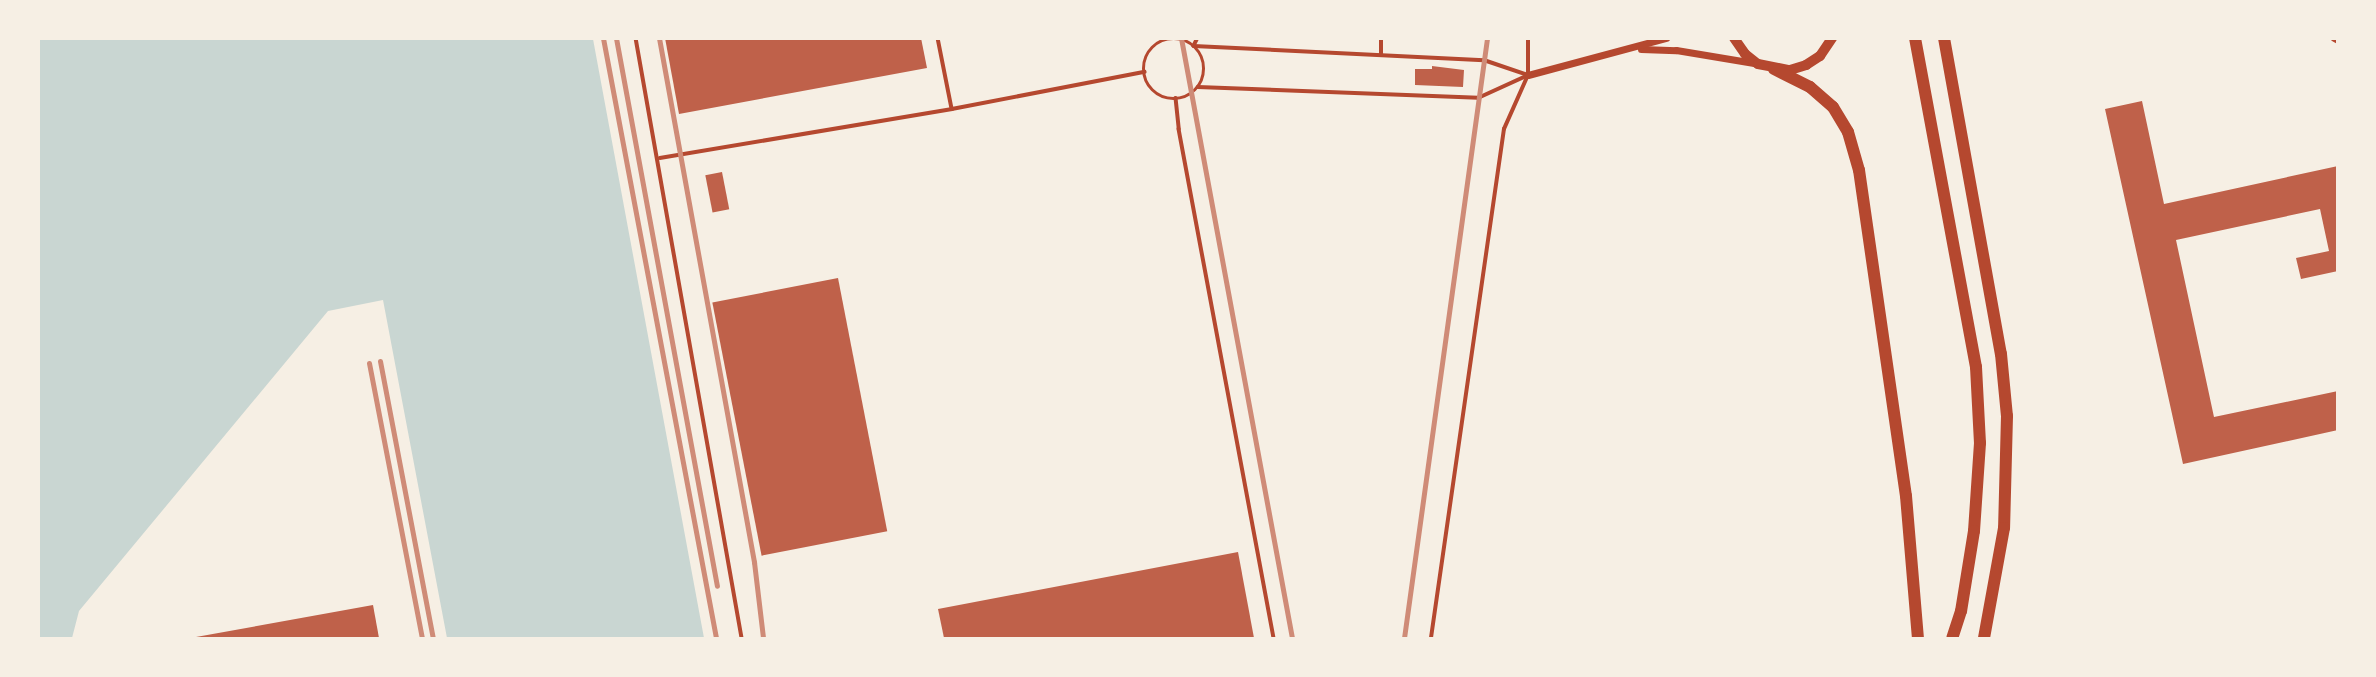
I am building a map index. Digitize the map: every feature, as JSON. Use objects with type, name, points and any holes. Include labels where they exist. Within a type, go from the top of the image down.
[{"type":"highway","points":[[1945,43],[2001,354],[2007,416],[2004,528],[1984,639]]},
{"type":"highway","points":[[1916,45],[1976,367],[1980,443],[1974,531],[1961,611],[1952,639]]},
{"type":"highway","points":[[1774,69],[1810,87],[1833,107],[1848,132],[1859,170],[1906,496],[1918,639]]},
{"type":"street","points":[[1528,75],[1666,38]]},
{"type":"street","points":[[1734,38],[1745,54],[1758,64]]},
{"type":"street","points":[[1633,49],[1676,50],[1790,70],[1806,65],[1820,56],[1833,40]]},
{"type":"lane","points":[[636,38],[660,158],[742,639]]},
{"type":"lane","points":[[938,38],[951,109]]},
{"type":"lane","points":[[1194,46],[1198,38]]},
{"type":"lane","points":[[1381,38],[1381,55]]},
{"type":"lane","points":[[1431,639],[1504,129],[1528,75],[1528,38]]},
{"type":"lane","points":[[1194,46],[1203,61],[1204,70],[1198,87],[1190,94],[1176,98],[1167,98],[1151,88],[1144,72],[1148,53],[1162,41],[1181,40],[1194,46],[1484,60],[1528,75]]},
{"type":"lane","points":[[660,158],[951,109],[1144,72]]},
{"type":"lane","points":[[1198,87],[1478,98],[1528,75]]},
{"type":"lane","points":[[1176,98],[1178,129],[1274,639]]},
{"type":"shaded area","points":[[38,39],[593,39],[704,638],[447,638],[383,300],[328,311],[79,611],[72,638],[39,638]]},
{"type":"building","points":[[665,38],[921,38],[927,68],[679,114]]},
{"type":"building","points":[[1432,66],[1464,70],[1463,87],[1415,85],[1415,69],[1432,69]]},
{"type":"building","points":[[2142,101],[2164,204],[2338,166],[2338,271],[2301,279],[2296,258],[2329,251],[2320,209],[2176,240],[2214,417],[2338,391],[2338,430],[2183,464],[2105,109]]},
{"type":"building","points":[[722,172],[729,209],[713,213],[705,175]]},
{"type":"building","points":[[838,278],[887,531],[762,556],[712,302]]},
{"type":"building","points":[[1238,552],[1254,638],[944,638],[938,609]]},
{"type":"building","points":[[373,605],[379,638],[196,637]]},
{"type":"railway","points":[[603,38],[716,638]]},
{"type":"railway","points":[[616,38],[717,586]]},
{"type":"railway","points":[[659,38],[754,562],[763,638]]},
{"type":"railway","points":[[1181,38],[1292,638]]},
{"type":"railway","points":[[1404,638],[1487,38]]},
{"type":"railway","points":[[380,361],[433,638]]},
{"type":"railway","points":[[369,363],[422,638]]}]
